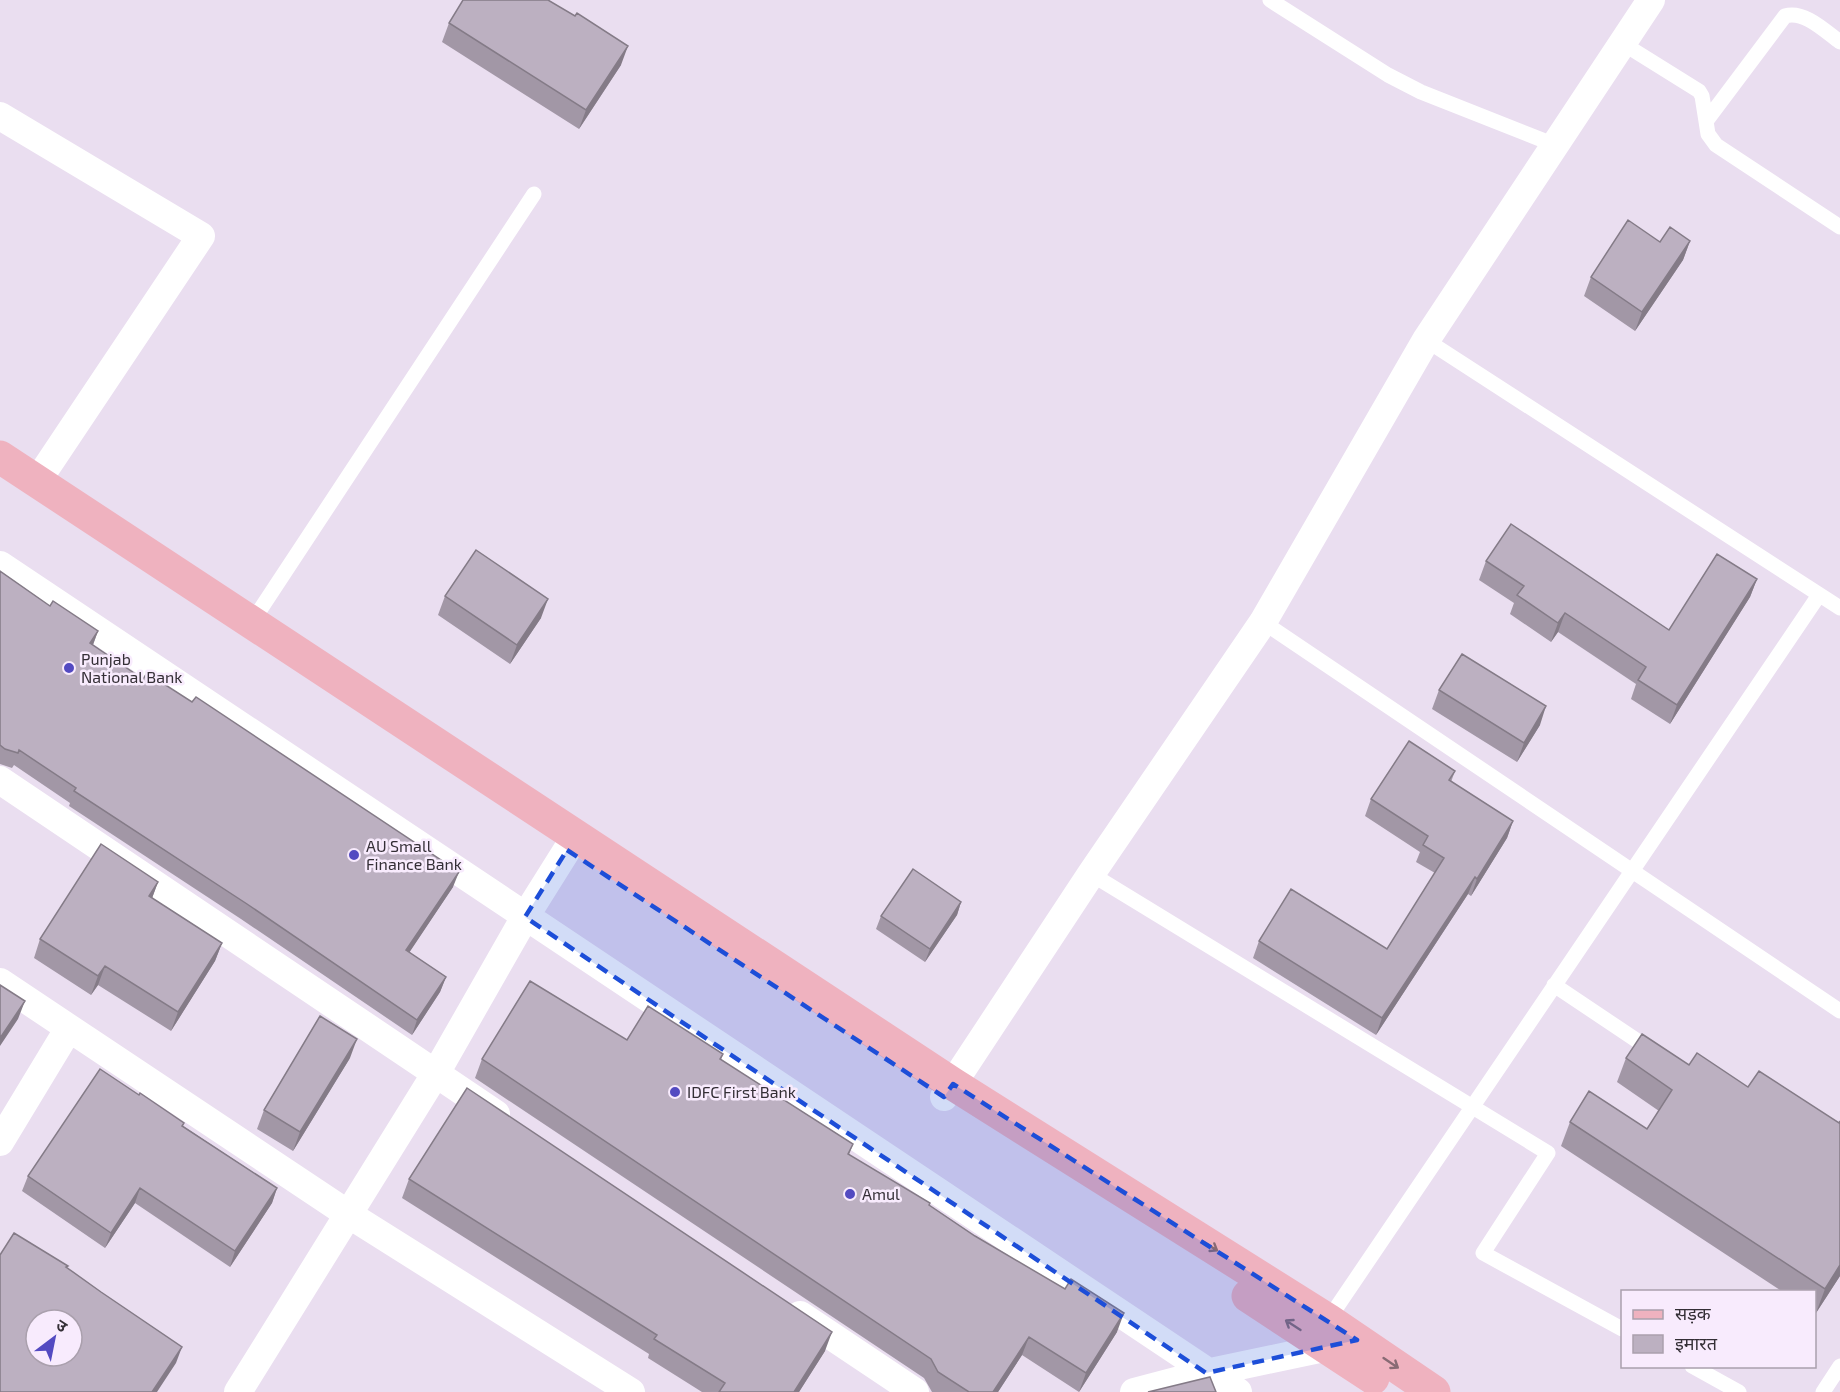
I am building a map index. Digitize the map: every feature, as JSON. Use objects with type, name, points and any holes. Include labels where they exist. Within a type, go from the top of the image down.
[{"type":"main road","points":[[0,457],[252,622],[949,1090]]},
{"type":"main road","points":[[0,481],[567,850],[1338,1336],[1434,1392]]},
{"type":"main road","points":[[1338,1336],[1394,1392]]},
{"type":"street","points":[[949,1090],[1091,874],[1263,622],[1426,340],[1651,0]]},
{"type":"street","points":[[0,116],[201,236],[38,480]]},
{"type":"street","points":[[0,565],[1206,1373],[1238,1392]]},
{"type":"street","points":[[0,780],[516,1126]]},
{"type":"street","points":[[238,1392],[436,1073],[525,917],[567,850]]},
{"type":"street","points":[[0,982],[348,1214],[631,1392]]},
{"type":"street","points":[[0,1142],[69,1028]]},
{"type":"street","points":[[775,1299],[915,1392]]},
{"type":"street","points":[[1134,1392],[1338,1336]]},
{"type":"lane","points":[[1270,0],[1388,75],[1420,92],[1555,145]]},
{"type":"lane","points":[[1707,120],[1785,16],[1793,13],[1806,19],[1840,42]]},
{"type":"lane","points":[[1622,43],[1699,91],[1702,96],[1708,134],[1716,144],[1840,227]]},
{"type":"lane","points":[[252,622],[534,194]]},
{"type":"lane","points":[[1426,340],[1840,608]]},
{"type":"lane","points":[[1338,1336],[1472,1107],[1819,595]]},
{"type":"lane","points":[[1263,622],[1840,1011]]},
{"type":"lane","points":[[1091,874],[1548,1153],[1483,1253],[1621,1328]]},
{"type":"lane","points":[[1554,985],[1660,1056]]},
{"type":"lane","points":[[1823,1392],[1840,1366]]},
{"type":"lane","points":[[1696,1368],[1739,1392]]},
{"type":"highlighted area","points":[[567,850],[944,1097],[953,1084],[1357,1340],[1206,1373],[525,917]]},
{"type":"building","points":[[463,0],[548,0],[575,16],[577,13],[628,46],[586,110],[449,23]]},
{"type":"building","points":[[1628,220],[1660,242],[1670,227],[1690,241],[1642,312],[1591,277]]},
{"type":"building","points":[[1511,524],[1669,630],[1717,554],[1757,579],[1677,705],[1638,680],[1646,667],[1565,613],[1558,623],[1517,595],[1524,586],[1486,561]]},
{"type":"building","points":[[476,550],[548,599],[517,645],[445,596]]},
{"type":"building","points":[[0,571],[50,606],[53,601],[98,631],[90,643],[143,679],[147,673],[192,702],[196,697],[459,872],[406,950],[446,977],[417,1020],[247,904],[74,791],[76,788],[19,750],[18,753],[0,745]]},
{"type":"building","points":[[1462,654],[1546,706],[1524,743],[1439,690]]},
{"type":"building","points":[[1409,741],[1455,771],[1449,780],[1513,821],[1477,879],[1475,877],[1382,1018],[1259,941],[1291,889],[1387,949],[1444,858],[1423,845],[1428,836],[1371,799]]},
{"type":"building","points":[[101,844],[158,882],[149,896],[222,943],[178,1012],[105,966],[98,976],[40,939]]},
{"type":"building","points":[[913,869],[961,902],[930,949],[881,916]]},
{"type":"building","points":[[530,981],[627,1040],[648,1006],[723,1054],[720,1059],[853,1144],[848,1154],[930,1203],[929,1205],[975,1236],[1065,1289],[1071,1279],[1124,1313],[1086,1373],[1029,1337],[993,1392],[969,1392],[938,1372],[931,1359],[482,1059]]},
{"type":"building","points":[[0,985],[25,1001],[0,1038]]},
{"type":"building","points":[[320,1016],[357,1039],[300,1132],[264,1110]]},
{"type":"building","points":[[1642,1034],[1689,1065],[1697,1053],[1748,1087],[1759,1071],[1839,1123],[1840,1121],[1840,1265],[1825,1289],[1570,1122],[1589,1091],[1647,1129],[1672,1090],[1626,1058]]},
{"type":"building","points":[[100,1069],[139,1095],[140,1093],[184,1123],[182,1126],[277,1188],[235,1251],[140,1188],[111,1233],[28,1176]]},
{"type":"building","points":[[467,1088],[832,1332],[794,1392],[719,1392],[725,1383],[654,1339],[657,1335],[409,1179]]},
{"type":"building","points":[[14,1233],[68,1266],[66,1267],[182,1347],[152,1392],[0,1392],[0,1255]]},
{"type":"building","points":[[1210,1377],[1216,1392],[1148,1392]]},
{"type":"place","name":"Punjab National Bank","points":[[69,668]]},
{"type":"place","name":"AU Small Finance Bank","points":[[354,855]]},
{"type":"place","name":"IDFC First Bank","points":[[675,1092]]},
{"type":"place","name":"Amul","points":[[850,1194]]}]
